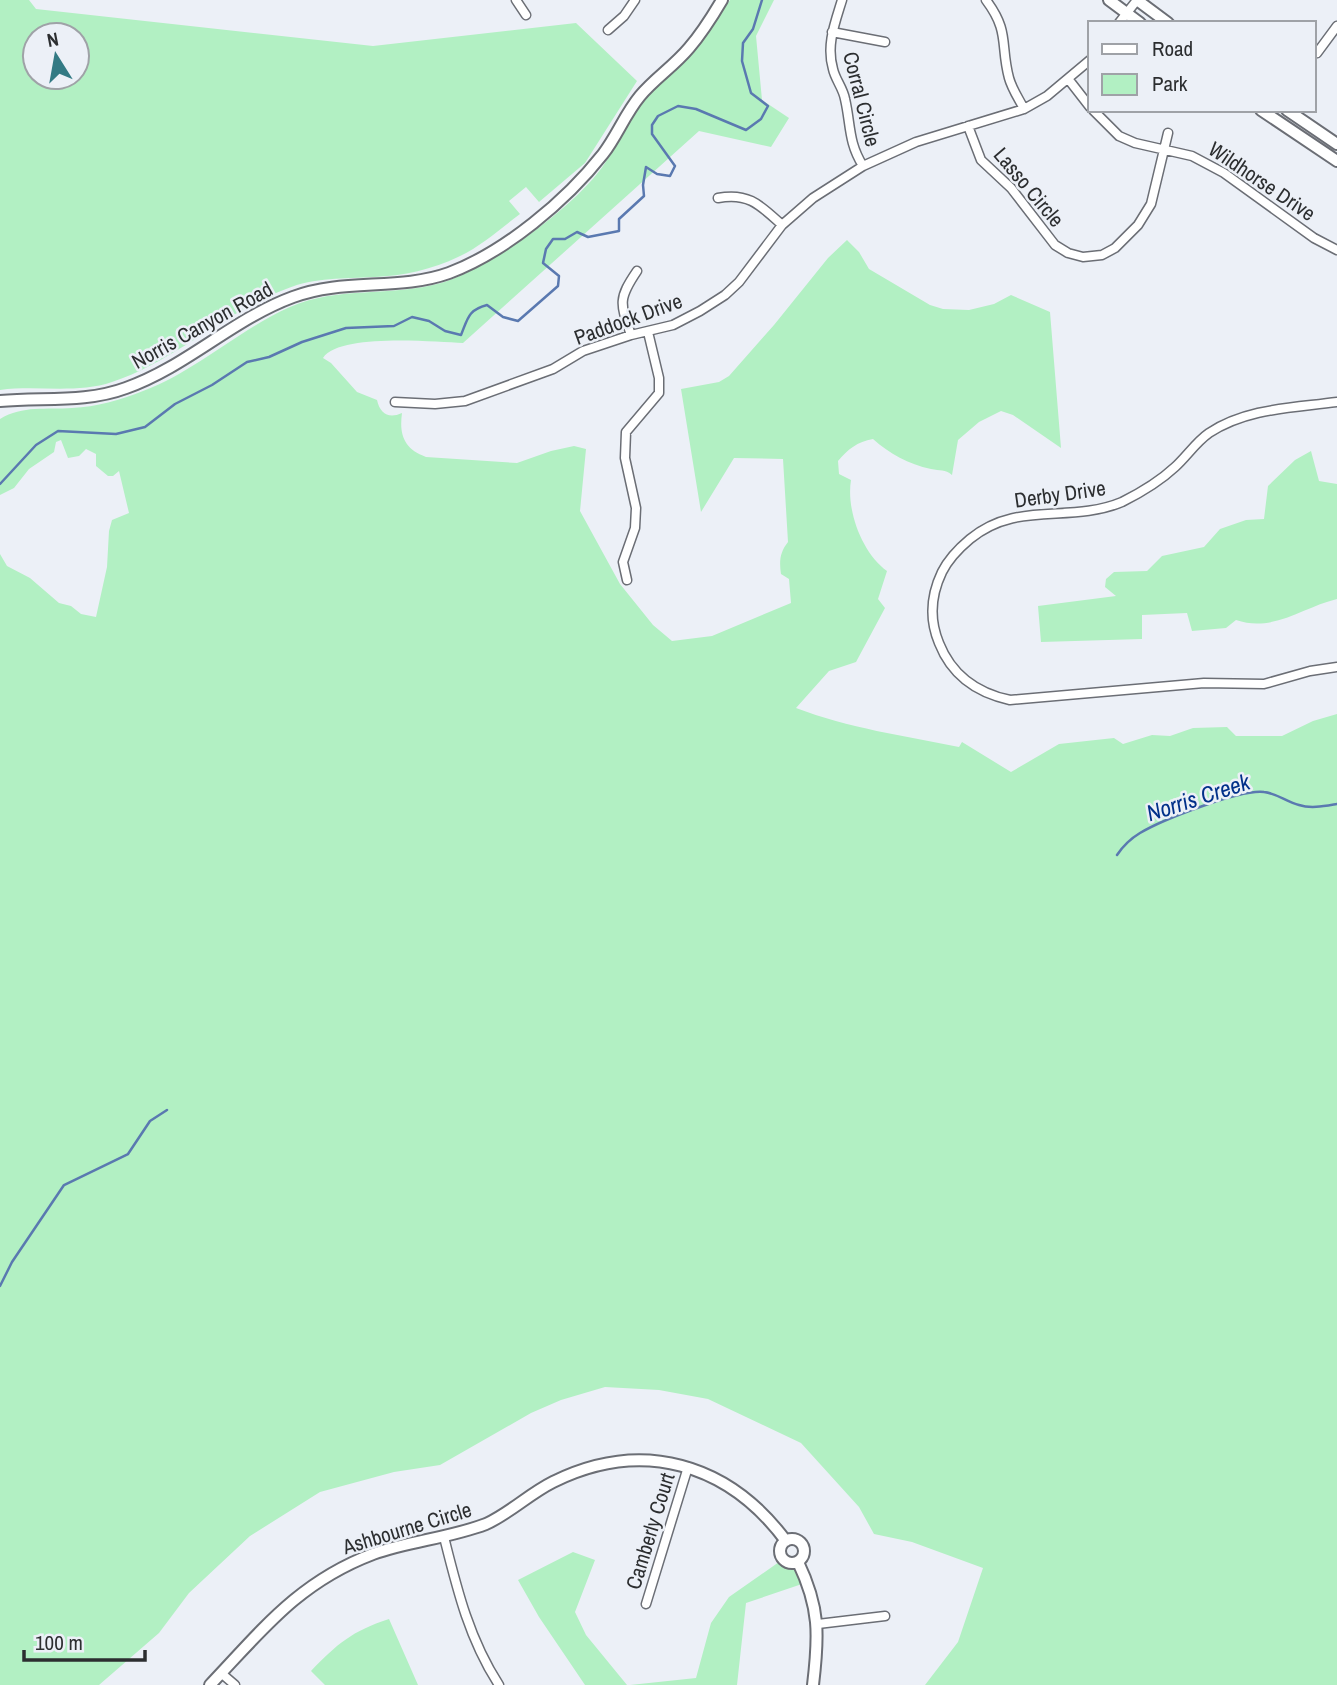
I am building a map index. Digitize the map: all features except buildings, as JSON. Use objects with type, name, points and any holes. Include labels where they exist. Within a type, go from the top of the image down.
[{"type":"street","points":[[516,0],[526,15]]},
{"type":"street","points":[[608,30],[624,16],[635,0]]},
{"type":"street","name":"Norris Canyon Road","points":[[0,401],[99,395],[124,389],[176,365],[270,307],[294,296],[319,289],[412,281],[447,274],[478,260],[525,229],[575,186],[605,152],[640,96],[689,49],[722,0]]},
{"type":"street","name":"Corral Circle","points":[[842,0],[832,32],[830,50],[833,71],[845,94],[853,150],[863,166]]},
{"type":"street","points":[[986,0],[998,15],[1005,38],[1010,81],[1024,109]]},
{"type":"street","points":[[1109,0],[1123,18],[1137,0],[1165,21]]},
{"type":"street","points":[[1317,53],[1337,26]]},
{"type":"street","points":[[832,32],[886,41]]},
{"type":"street","name":"Paddock Drive","points":[[395,402],[435,404],[466,401],[553,369],[583,351],[673,325],[725,295],[739,282],[782,225],[813,198],[863,166],[916,142],[1024,109],[1069,80],[1088,62]]},
{"type":"street","name":"Wildhorse Drive","points":[[1069,80],[1088,105]]},
{"type":"street","name":"Wildhorse Drive","points":[[1094,112],[1119,136],[1135,143],[1192,156],[1224,173],[1314,237],[1337,250]]},
{"type":"street","points":[[1264,112],[1337,161]]},
{"type":"street","points":[[1290,112],[1337,144]]},
{"type":"street","name":"Lasso Circle","points":[[968,126],[981,159],[1011,188],[1055,245],[1068,253],[1083,257],[1102,255],[1115,248],[1138,225],[1151,204],[1168,133]]},
{"type":"street","points":[[719,198],[744,197],[760,205],[782,225]]},
{"type":"street","points":[[631,335],[621,300],[637,271]]},
{"type":"street","points":[[627,580],[623,562],[635,528],[636,508],[625,458],[625,432],[659,393],[659,378],[648,331]]},
{"type":"street","name":"Derby Drive","points":[[1337,402],[1251,413],[1231,420],[1207,435],[1174,468],[1120,503],[1071,513],[1015,516],[982,529],[956,551],[945,565],[933,595],[932,614],[934,632],[943,653],[958,674],[980,691],[1010,700],[1204,683],[1264,684],[1310,671],[1337,667]]},
{"type":"street","name":"Ashbourne Circle","points":[[210,1685],[280,1611],[305,1589],[326,1576],[375,1554],[444,1537],[489,1522],[552,1482],[599,1464],[625,1460],[649,1460],[688,1467],[737,1491],[764,1514],[786,1541],[782,1546],[781,1556],[789,1563],[798,1562],[810,1589],[818,1624],[813,1685]]},
{"type":"street","name":"Camberly Court","points":[[646,1604],[688,1467]]},
{"type":"street","points":[[444,1537],[458,1596],[473,1639],[499,1685]]},
{"type":"street","points":[[818,1624],[886,1616]]},
{"type":"street","points":[[221,1674],[235,1685]]},
{"type":"green space","points":[[0,0],[29,0],[36,9],[373,46],[576,23],[637,81],[585,163],[539,202],[526,187],[509,201],[520,214],[482,243],[458,257],[407,273],[319,280],[297,285],[242,310],[157,362],[99,386],[0,390]]},
{"type":"green space","points":[[730,0],[774,0],[756,36],[762,100],[789,118],[771,147],[699,131],[463,343],[367,342],[333,350],[323,358],[331,363],[357,392],[377,400],[380,409],[386,414],[402,413],[401,428],[405,440],[413,450],[426,457],[517,463],[574,446],[586,449],[580,511],[620,584],[653,625],[672,641],[712,636],[791,603],[789,579],[781,574],[780,565],[788,542],[783,459],[734,458],[701,512],[681,389],[719,382],[729,376],[828,258],[847,240],[859,252],[869,269],[930,305],[943,309],[969,310],[994,304],[1011,295],[1050,312],[1061,448],[1013,415],[1001,411],[979,422],[958,440],[952,475],[907,461],[873,439],[853,447],[838,461],[839,474],[851,480],[851,504],[863,542],[887,571],[878,599],[885,608],[856,662],[829,671],[796,708],[877,731],[959,747],[962,742],[1011,772],[1059,744],[1114,738],[1123,744],[1152,735],[1170,736],[1193,728],[1227,727],[1236,736],[1282,736],[1313,721],[1337,714],[1337,1685],[925,1685],[958,1642],[983,1568],[912,1542],[874,1534],[859,1507],[801,1443],[708,1399],[659,1390],[605,1387],[561,1400],[531,1413],[440,1465],[394,1472],[320,1492],[250,1536],[189,1593],[159,1633],[99,1685],[0,1685],[0,554],[7,566],[30,578],[59,603],[71,606],[81,614],[96,617],[107,567],[112,520],[129,513],[119,471],[108,476],[96,466],[96,454],[86,449],[79,456],[68,458],[61,440],[56,442],[54,452],[29,469],[14,488],[0,495],[0,419],[26,410],[90,406],[135,394],[181,373],[271,316],[308,301],[327,296],[403,290],[441,283],[483,264],[531,234],[575,198],[592,180],[638,109],[701,42]]},
{"type":"green space","points":[[1311,451],[1319,481],[1337,484],[1337,599],[1263,623],[1236,620],[1226,628],[1192,631],[1187,613],[1142,615],[1142,639],[1041,642],[1038,606],[1116,596],[1105,587],[1106,579],[1114,572],[1147,571],[1162,556],[1204,547],[1220,529],[1246,520],[1264,519],[1268,486],[1295,460]]},
{"type":"green space","points":[[573,1552],[595,1560],[575,1612],[586,1635],[627,1685],[585,1685],[539,1617],[518,1580]]},
{"type":"green space","points":[[779,1562],[795,1570],[802,1584],[746,1603],[737,1685],[630,1685],[696,1678],[711,1623],[729,1597]]},
{"type":"green space","points":[[389,1619],[418,1685],[325,1685],[311,1671],[346,1639]]},
{"type":"waterway","points":[[0,484],[36,445],[58,431],[116,434],[145,427],[175,404],[212,385],[247,362],[269,357],[302,342],[346,328],[394,326],[412,317],[429,321],[445,331],[461,335],[472,312],[487,305],[503,317],[518,321],[558,286],[559,276],[543,263],[546,249],[553,239],[565,239],[577,232],[588,237],[619,231],[619,219],[644,196],[646,167],[657,174],[670,176],[675,166],[652,134],[652,125],[658,116],[678,106],[696,109],[746,130],[761,119],[768,106],[751,93],[742,61],[743,43],[753,29],[762,0]]},
{"type":"waterway","name":"Norris Creek","points":[[1117,855],[1130,840],[1151,827],[1201,806],[1238,795],[1264,792],[1304,806],[1337,804]]},
{"type":"waterway","points":[[0,1286],[12,1262],[64,1185],[128,1154],[150,1121],[167,1110]]}]
